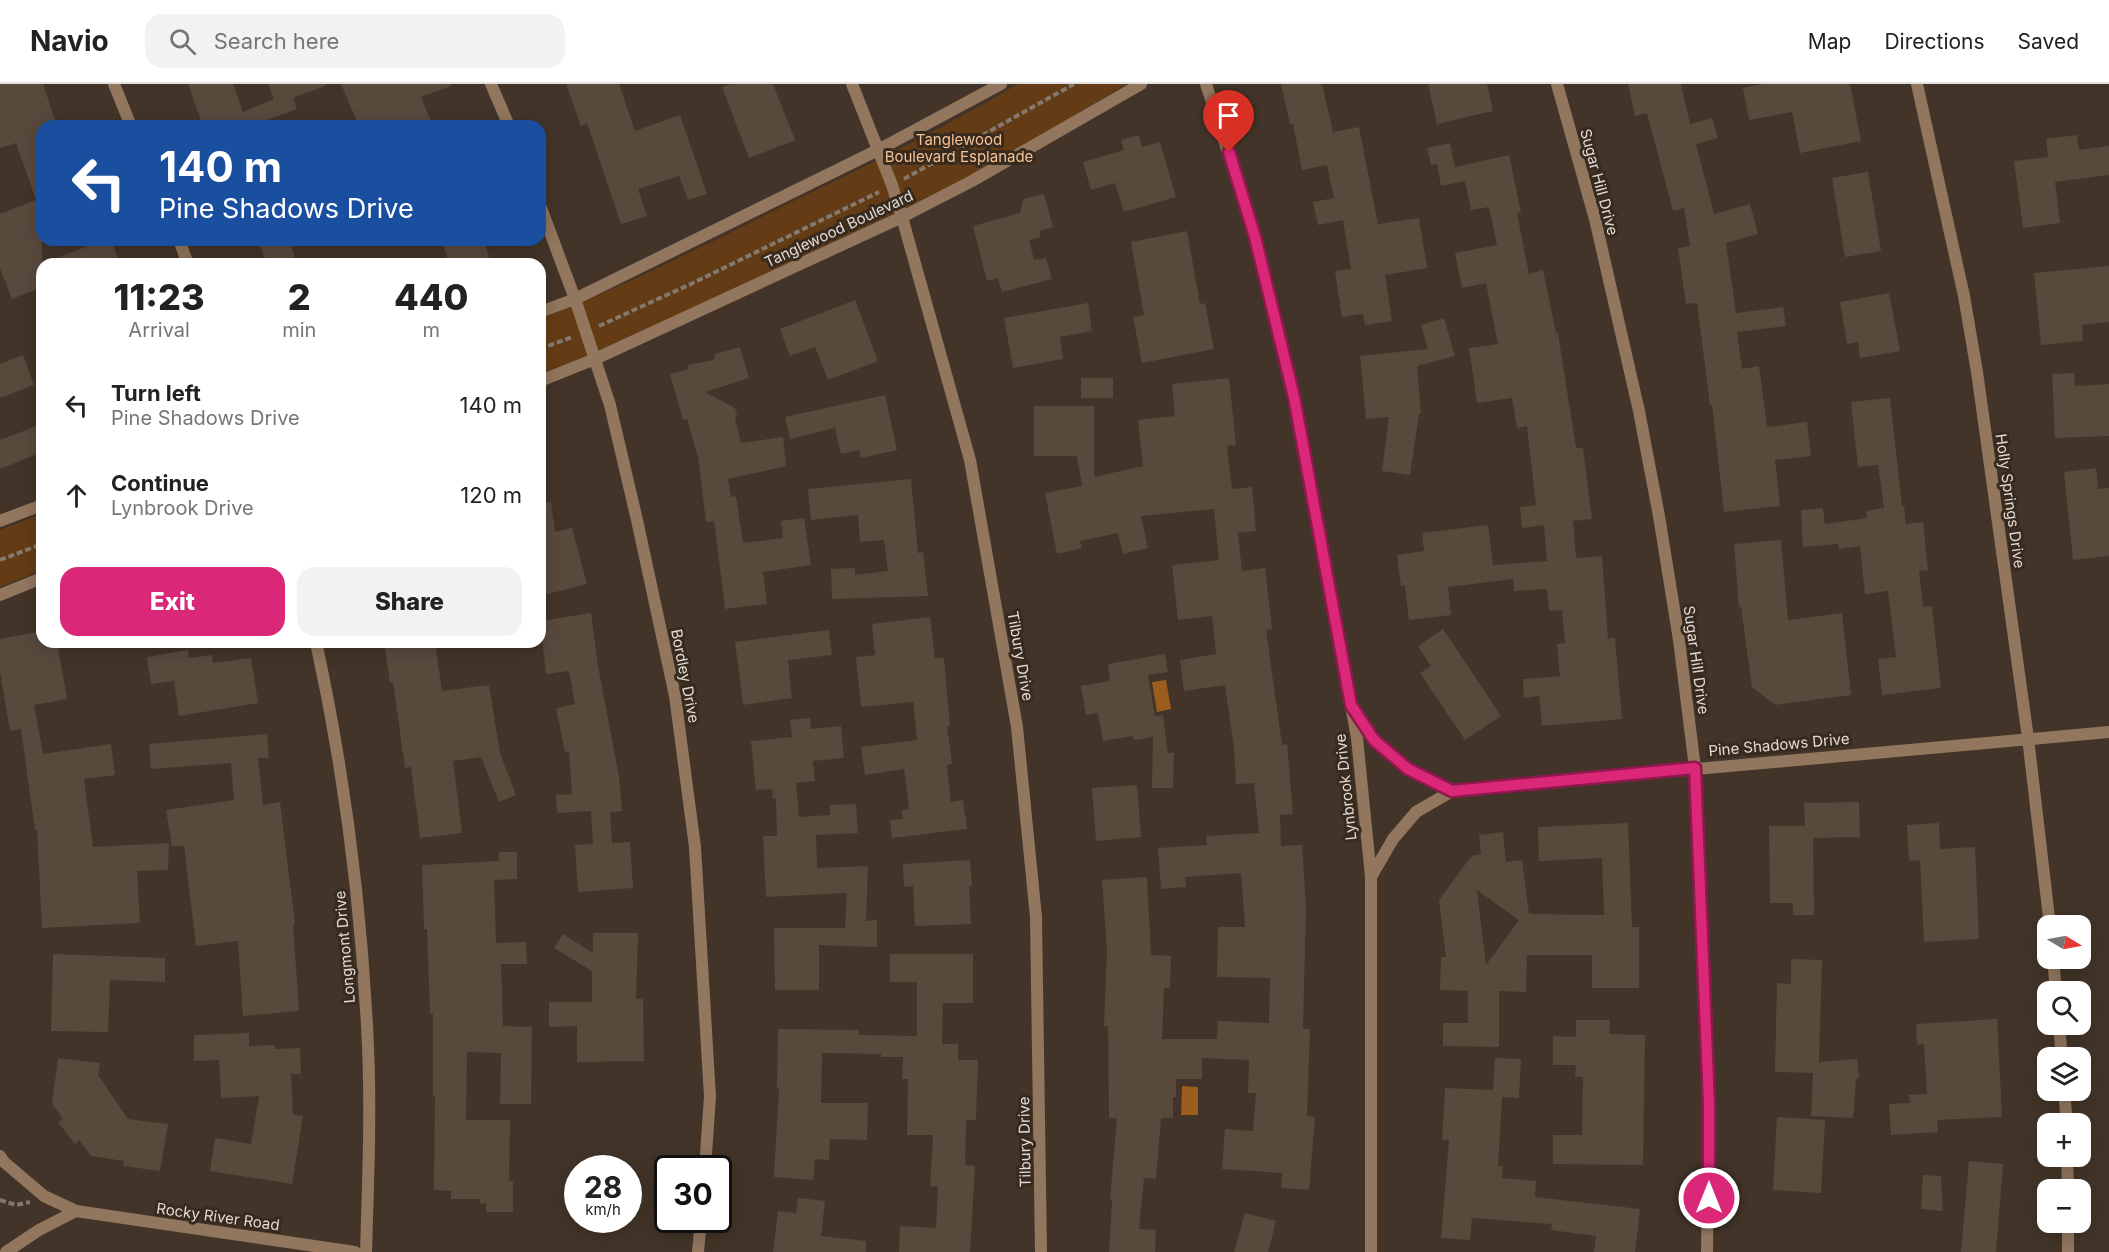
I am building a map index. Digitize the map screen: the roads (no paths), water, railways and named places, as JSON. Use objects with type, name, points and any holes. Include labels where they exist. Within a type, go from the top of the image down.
[{"type":"street","points":[[114,84],[129,120]]},
{"type":"street","points":[[491,84],[506,120]]},
{"type":"street","name":"Tilbury Drive","points":[[852,84],[892,185],[970,460],[1017,727],[1036,917],[1041,1252]]},
{"type":"street","points":[[546,310],[575,298],[878,150],[1001,84]]},
{"type":"street","name":"Tanglewood Boulevard","points":[[546,379],[596,359],[902,217],[972,182],[1141,84]]},
{"type":"street","name":"Lynbrook Drive","points":[[1206,84],[1255,237],[1294,397],[1358,738],[1371,877],[1371,1252]]},
{"type":"street","name":"Sugar Hill Drive","points":[[1557,84],[1594,219],[1640,411],[1679,640],[1695,768],[1709,1104],[1707,1252]]},
{"type":"street","name":"Holly Springs Drive","points":[[1917,84],[1964,296],[1977,372],[2028,738],[2049,915]]},
{"type":"street","name":"Bordley Drive","points":[[546,222],[575,298],[610,405],[638,520],[675,696],[695,847],[710,1085],[706,1155]]},
{"type":"street","points":[[0,521],[36,507]]},
{"type":"street","points":[[0,595],[36,580]]},
{"type":"street","name":"Longmont Drive","points":[[316,648],[331,714],[344,794],[354,871],[363,973],[368,1059],[366,1252]]},
{"type":"street","points":[[1351,705],[1374,740],[1408,769],[1452,791]]},
{"type":"street","name":"Pine Shadows Drive","points":[[1371,877],[1393,839],[1416,812],[1452,791],[2109,732]]},
{"type":"street","name":"Rocky River Road","points":[[0,1156],[44,1196],[76,1211],[355,1252]]},
{"type":"street","points":[[6,1252],[39,1230],[76,1211]]},
{"type":"street","points":[[698,1252],[700,1233]]},
{"type":"street","points":[[2068,1233],[2068,1252]]},
{"type":"park label","name":"Tanglewood Boulevard Esplanade","points":[[959,148]]}]
